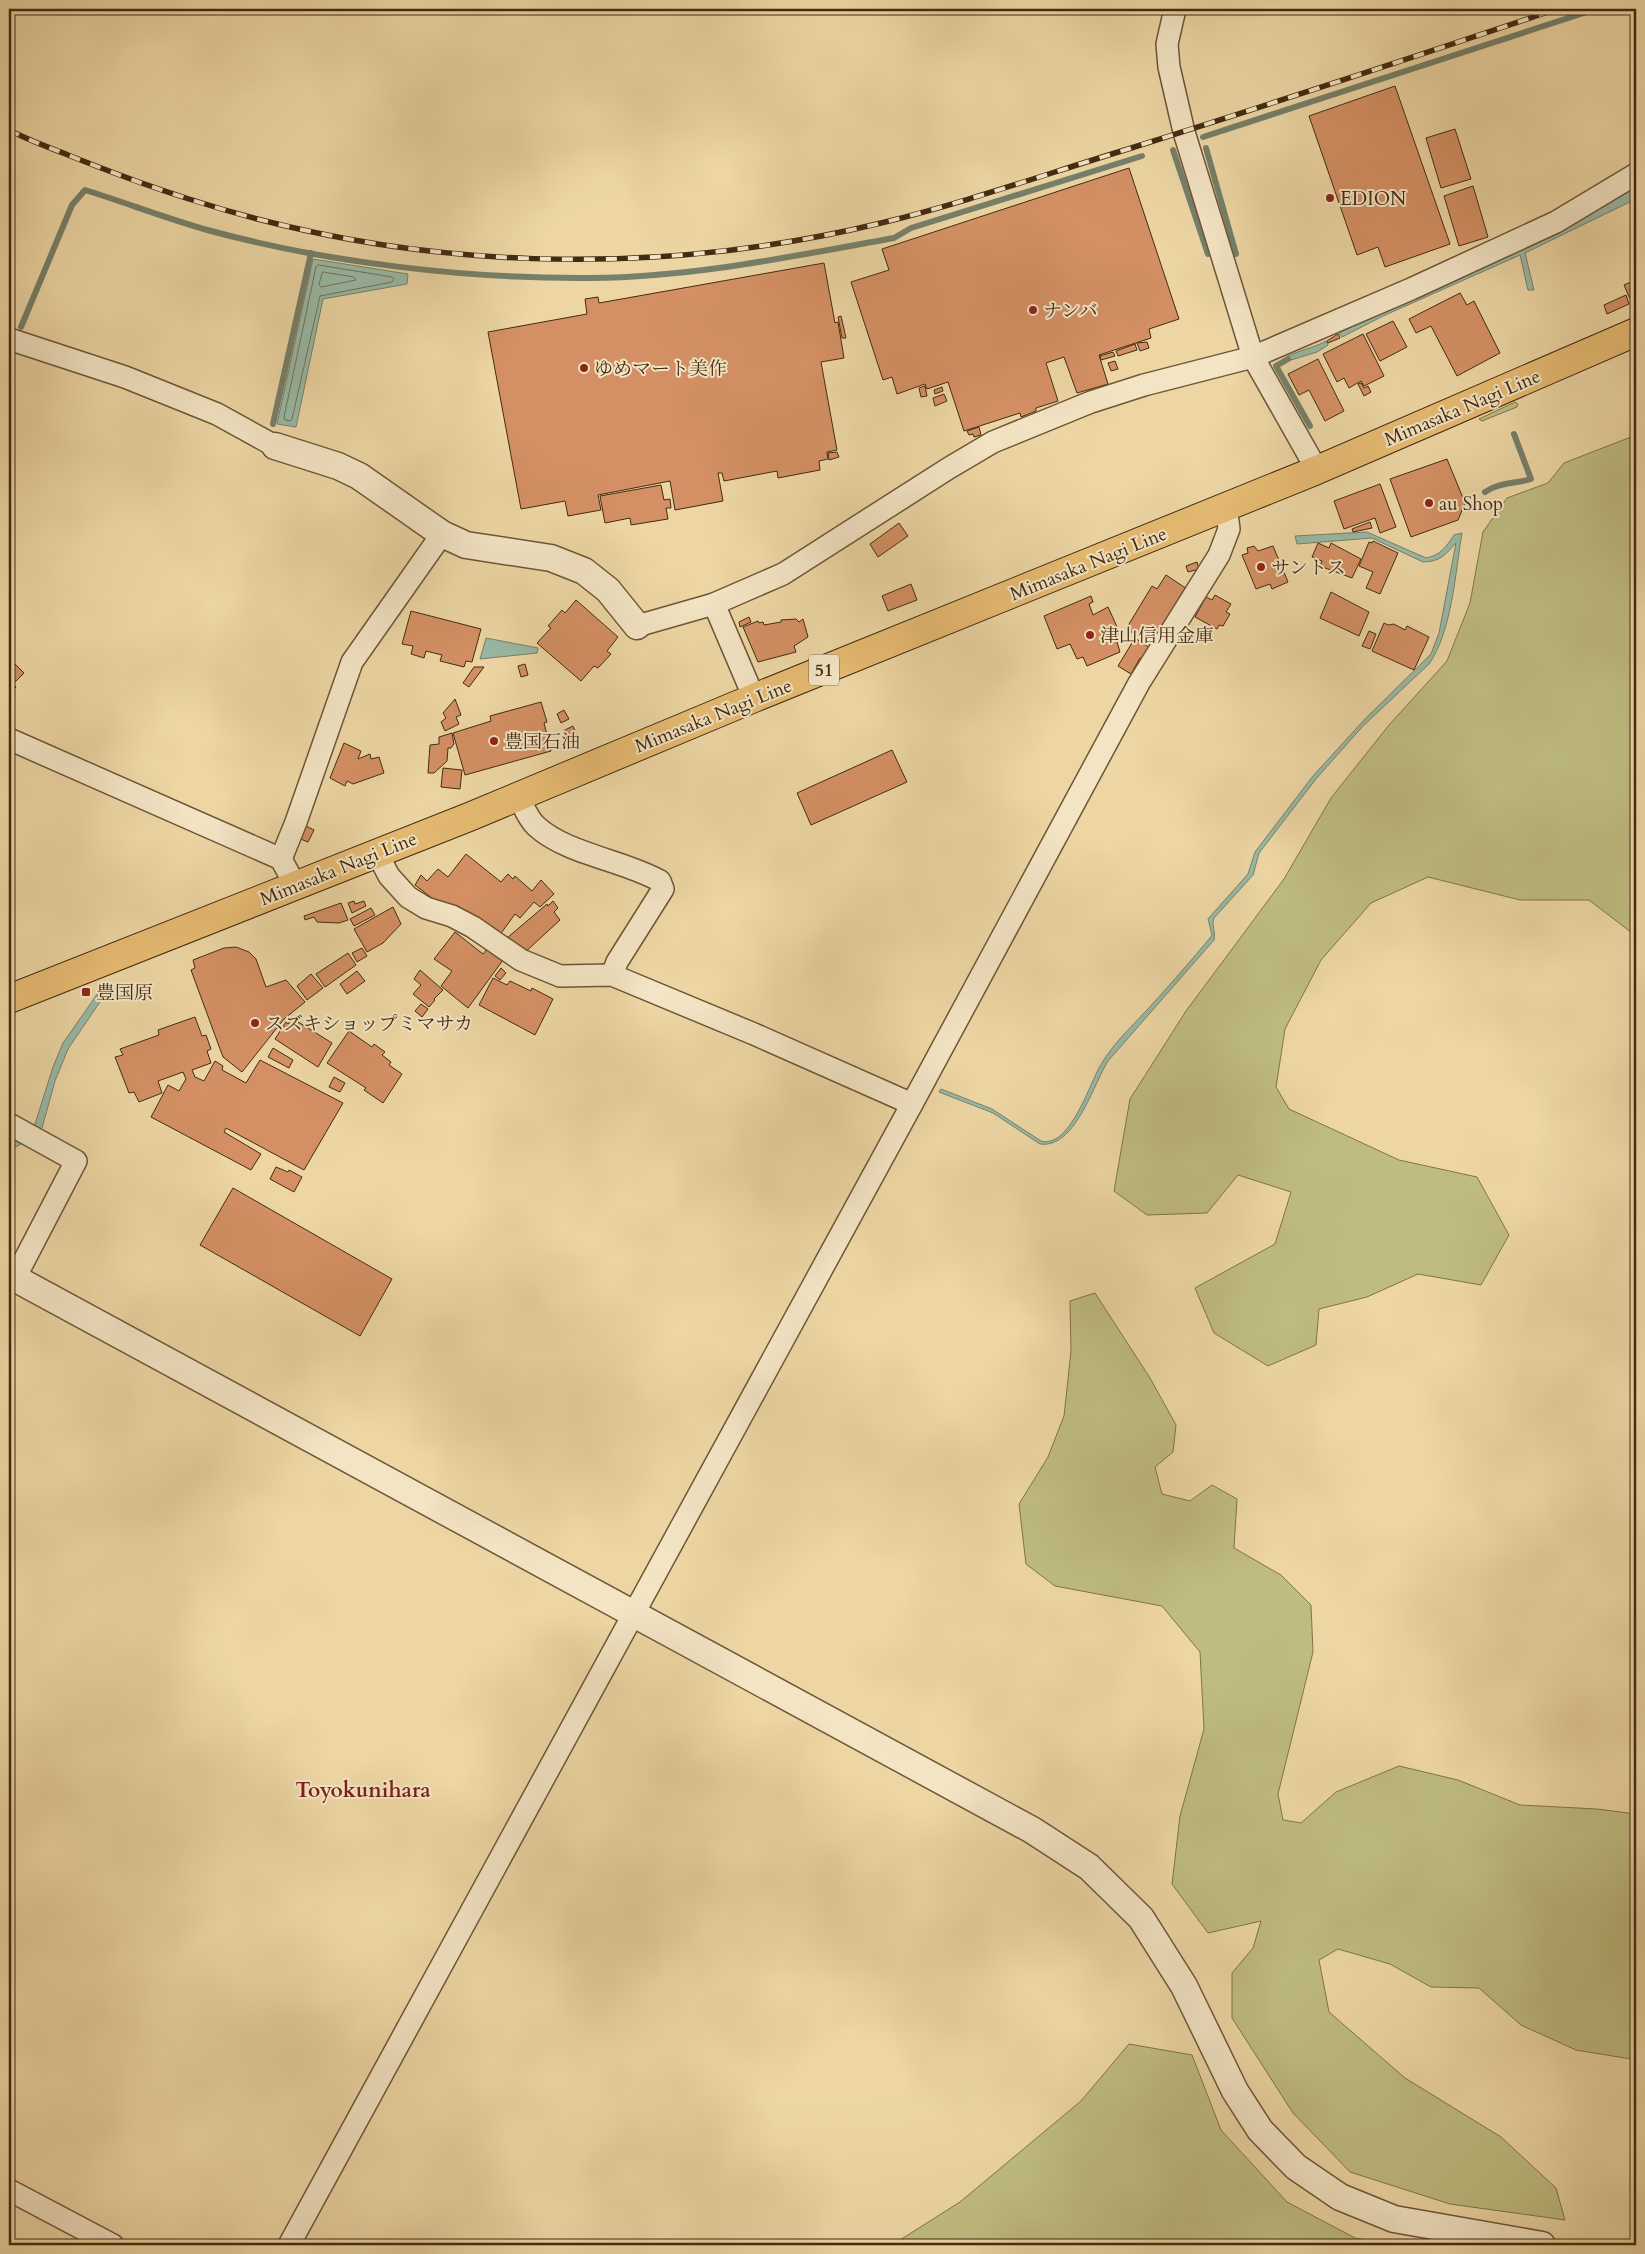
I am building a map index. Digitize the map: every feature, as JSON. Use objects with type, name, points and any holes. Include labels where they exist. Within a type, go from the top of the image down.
[{"type":"main road","name":"Mimasaka Nagi Line","points":[[9,999],[518,796],[754,698],[1317,470],[1636,332]]},
{"type":"street","points":[[1175,9],[1167,44],[1169,68],[1184,132],[1253,357],[1317,470]]},
{"type":"street","points":[[9,339],[143,384],[217,414],[275,446],[338,466],[360,476],[442,534],[466,545],[551,558],[584,571],[608,590],[637,626],[714,604],[782,574],[993,442],[1091,402],[1144,385],[1253,357],[1411,289],[1556,222],[1636,174]]},
{"type":"street","points":[[289,2245],[1140,683],[1219,555],[1229,529],[1226,506]]},
{"type":"street","points":[[280,859],[296,822],[352,662],[442,534]]},
{"type":"street","points":[[714,604],[754,698]]},
{"type":"street","points":[[9,739],[280,859],[295,886]]},
{"type":"street","points":[[518,796],[535,825],[558,842],[644,872],[660,880],[663,889],[617,962],[612,975]]},
{"type":"street","points":[[377,853],[389,876],[408,897],[426,908],[452,916],[474,928],[522,960],[560,976],[612,975],[754,1034],[912,1104]]},
{"type":"street","points":[[9,1124],[76,1161],[11,1281],[634,1612],[1032,1830],[1090,1868],[1141,1918],[1184,1986],[1235,2091],[1260,2130],[1296,2167],[1340,2197],[1394,2219],[1542,2245]]},
{"type":"street","points":[[9,2190],[113,2245]]},
{"type":"shaded area","points":[[1515,402],[1518,404],[1517,407],[1482,421],[1479,419]]},
{"type":"shaded area","points":[[1636,435],[1636,936],[1589,900],[1520,900],[1428,877],[1371,903],[1321,960],[1285,1029],[1276,1087],[1289,1109],[1399,1160],[1477,1177],[1509,1235],[1481,1285],[1418,1274],[1367,1297],[1319,1309],[1316,1345],[1268,1366],[1214,1333],[1195,1288],[1275,1244],[1291,1192],[1238,1175],[1207,1213],[1147,1215],[1114,1191],[1130,1099],[1186,1011],[1284,879],[1331,798],[1389,725],[1447,661],[1470,603],[1483,532],[1507,498],[1548,483],[1564,463]]},
{"type":"shaded area","points":[[1095,1293],[1150,1378],[1176,1425],[1173,1452],[1155,1467],[1162,1494],[1190,1501],[1212,1485],[1237,1499],[1234,1548],[1281,1575],[1311,1605],[1313,1652],[1278,1794],[1283,1820],[1301,1823],[1336,1792],[1399,1766],[1458,1780],[1520,1805],[1597,1809],[1636,1814],[1636,2061],[1576,2050],[1521,2025],[1479,1988],[1431,1987],[1390,1964],[1338,1949],[1319,1960],[1329,2012],[1405,2078],[1501,2137],[1556,2188],[1565,2220],[1450,2204],[1350,2172],[1293,2113],[1232,2018],[1232,1973],[1253,1948],[1261,1921],[1208,1933],[1172,1884],[1180,1816],[1204,1729],[1200,1652],[1162,1606],[1055,1586],[1026,1564],[1019,1504],[1048,1457],[1064,1416],[1071,1351],[1070,1301]]},
{"type":"shaded area","points":[[1129,2044],[1192,2055],[1221,2130],[1287,2202],[1355,2238],[1395,2245],[892,2245],[960,2202],[1081,2101]]},
{"type":"water","points":[[1636,188],[1636,199],[1525,253],[1534,290],[1528,290],[1520,255],[1383,316],[1342,337],[1339,333]]},
{"type":"water","points":[[313,259],[408,274],[407,284],[323,299],[296,427],[277,424]]},
{"type":"water","points":[[1326,341],[1328,345],[1317,352],[1278,364],[1294,353]]},
{"type":"water","points":[[1367,532],[1426,558],[1439,553],[1446,547],[1454,535],[1462,533],[1448,619],[1437,651],[1429,664],[1363,726],[1316,779],[1259,853],[1253,875],[1214,918],[1214,940],[1108,1061],[1082,1113],[1063,1137],[1052,1143],[1040,1144],[993,1113],[939,1092],[941,1089],[992,1109],[1041,1141],[1051,1141],[1060,1136],[1077,1114],[1099,1068],[1109,1052],[1210,938],[1212,935],[1208,919],[1248,874],[1255,852],[1313,776],[1364,720],[1431,654],[1439,633],[1456,543],[1446,554],[1438,559],[1423,562],[1372,538],[1297,544],[1295,536]]},
{"type":"water","points":[[486,638],[538,648],[537,653],[480,659]]},
{"type":"water","points":[[108,990],[68,1049],[55,1081],[42,1128],[9,1151],[9,1142],[35,1124],[53,1067],[63,1043],[98,993]]},
{"type":"building","points":[[1395,86],[1450,244],[1385,267],[1378,247],[1357,255],[1309,116]]},
{"type":"building","points":[[1455,129],[1471,179],[1441,188],[1426,138]]},
{"type":"building","name":"ナンバ","points":[[1129,168],[1179,319],[1149,329],[1151,338],[1099,355],[1108,384],[1077,393],[1064,357],[1046,363],[1058,401],[1036,408],[1036,411],[1021,417],[1020,413],[964,431],[948,382],[927,389],[925,384],[897,394],[892,377],[883,380],[851,282],[889,270],[882,249]]},
{"type":"building","points":[[1473,186],[1488,237],[1459,246],[1444,196]]},
{"type":"building","points":[[824,263],[835,323],[838,322],[844,358],[821,362],[837,450],[827,452],[828,459],[819,461],[820,470],[778,478],[777,471],[724,481],[722,473],[718,473],[723,501],[675,510],[670,481],[598,495],[601,510],[568,516],[565,501],[521,509],[488,332],[587,314],[585,299],[598,297],[599,303]]},
{"type":"building","points":[[1636,277],[1636,292],[1631,279]]},
{"type":"building","points":[[1631,282],[1636,296],[1630,299],[1624,285]]},
{"type":"building","points":[[1460,293],[1467,305],[1474,301],[1500,353],[1457,376],[1431,326],[1416,333],[1409,319]]},
{"type":"building","points":[[1626,295],[1629,304],[1607,314],[1604,305]]},
{"type":"building","points":[[841,316],[846,338],[842,338],[838,317]]},
{"type":"building","points":[[1393,321],[1407,347],[1380,361],[1366,334]]},
{"type":"building","points":[[1338,334],[1340,338],[1328,343],[1327,341]]},
{"type":"building","points":[[1363,334],[1384,376],[1364,386],[1361,381],[1349,388],[1344,378],[1337,382],[1323,354]]},
{"type":"building","points":[[1147,342],[1149,348],[1140,351],[1137,343]]},
{"type":"building","points":[[1135,344],[1137,350],[1118,356],[1116,351]]},
{"type":"building","points":[[1113,352],[1115,356],[1101,360],[1100,356]]},
{"type":"building","points":[[1318,359],[1344,411],[1325,421],[1309,390],[1299,395],[1288,374]]},
{"type":"building","points":[[1115,361],[1118,369],[1111,371],[1108,363]]},
{"type":"building","points":[[1361,383],[1364,388],[1368,386],[1371,392],[1364,396],[1358,384]]},
{"type":"building","points":[[925,386],[927,396],[921,397],[919,388]]},
{"type":"building","points":[[942,387],[943,391],[935,394],[934,390]]},
{"type":"building","points":[[944,394],[947,401],[935,406],[933,398]]},
{"type":"building","points":[[979,427],[981,435],[974,437],[973,434],[969,435],[967,431]]},
{"type":"building","points":[[837,452],[839,457],[829,460],[828,453]]},
{"type":"building","points":[[1447,459],[1465,503],[1458,520],[1411,537],[1390,479]]},
{"type":"building","points":[[1380,484],[1396,527],[1380,533],[1375,518],[1344,529],[1334,501]]},
{"type":"building","points":[[661,485],[664,500],[670,499],[671,508],[666,508],[668,519],[631,525],[630,518],[605,523],[600,496]]},
{"type":"building","points":[[1370,522],[1372,528],[1353,532],[1352,529]]},
{"type":"building","points":[[899,523],[908,536],[878,557],[870,544]]},
{"type":"building","points":[[1373,541],[1398,553],[1380,594],[1366,588],[1373,572],[1359,566],[1369,542],[1372,543]]},
{"type":"building","points":[[1318,543],[1329,548],[1331,543],[1361,559],[1352,578],[1320,566],[1322,561],[1312,557]]},
{"type":"building","points":[[1254,546],[1258,551],[1273,546],[1288,582],[1272,589],[1270,584],[1256,589],[1242,555],[1248,553],[1247,548]]},
{"type":"building","points":[[1197,562],[1199,569],[1188,572],[1186,566]]},
{"type":"building","points":[[1166,575],[1187,589],[1152,644],[1126,629],[1152,586],[1157,589]]},
{"type":"building","points":[[911,584],[917,600],[888,611],[882,596]]},
{"type":"building","points":[[1331,592],[1369,612],[1359,636],[1320,618]]},
{"type":"building","points":[[1215,595],[1231,604],[1226,612],[1230,614],[1223,626],[1219,625],[1217,629],[1195,617],[1206,597],[1212,600]]},
{"type":"building","points":[[1091,596],[1093,602],[1089,604],[1093,615],[1108,607],[1123,640],[1117,642],[1120,652],[1087,666],[1083,657],[1077,659],[1070,644],[1057,649],[1044,616]]},
{"type":"building","points":[[576,600],[618,637],[607,651],[611,654],[598,668],[594,666],[581,681],[537,643],[551,628],[548,626],[562,610],[565,613]]},
{"type":"building","points":[[411,611],[481,629],[472,662],[466,661],[464,667],[440,661],[442,655],[426,651],[424,658],[411,654],[413,646],[402,644]]},
{"type":"building","points":[[749,617],[751,622],[740,627],[739,622]]},
{"type":"building","points":[[796,619],[799,622],[803,619],[808,637],[794,646],[796,652],[758,662],[743,627],[758,621],[759,623],[763,622],[764,625],[781,622],[781,620]]},
{"type":"building","points":[[1384,623],[1388,625],[1394,624],[1405,630],[1407,626],[1429,637],[1414,670],[1372,651]]},
{"type":"building","points":[[1369,631],[1376,634],[1370,649],[1362,646]]},
{"type":"building","points":[[1135,638],[1150,648],[1143,660],[1140,658],[1131,674],[1118,666]]},
{"type":"building","points":[[9,658],[24,673],[13,684],[16,687],[9,696]]},
{"type":"building","points":[[525,664],[528,675],[521,677],[518,666]]},
{"type":"building","points":[[474,667],[484,667],[469,687],[463,683]]},
{"type":"building","points":[[455,699],[461,715],[456,717],[459,724],[445,731],[441,722],[446,718],[443,713]]},
{"type":"building","points":[[541,702],[547,722],[544,723],[551,751],[465,775],[453,733],[491,721],[490,716]]},
{"type":"building","points":[[564,710],[569,719],[561,723],[557,714]]},
{"type":"building","points":[[573,726],[578,739],[568,743],[563,731]]},
{"type":"building","points":[[452,733],[454,744],[451,748],[448,748],[447,761],[434,773],[428,773],[430,745],[439,744],[439,737]]},
{"type":"building","points":[[344,743],[361,751],[358,759],[370,754],[371,759],[379,757],[384,773],[353,784],[347,781],[345,786],[330,778]]},
{"type":"building","points":[[892,750],[907,782],[811,825],[797,793]]},
{"type":"building","points":[[443,768],[462,770],[460,789],[441,787]]},
{"type":"building","points":[[304,825],[314,830],[308,842],[298,838]]},
{"type":"building","points":[[466,854],[501,882],[508,874],[513,879],[515,876],[532,891],[541,880],[554,894],[540,907],[534,902],[520,918],[515,914],[499,936],[441,905],[415,885],[421,875],[427,881],[438,869],[448,877]]},
{"type":"building","points":[[354,901],[355,904],[364,901],[366,906],[352,913],[348,903]]},
{"type":"building","points":[[553,901],[558,908],[554,912],[560,920],[522,955],[507,938]]},
{"type":"building","points":[[341,903],[348,920],[339,923],[317,922],[314,917],[305,920],[304,916]]},
{"type":"building","points":[[393,907],[401,924],[383,943],[367,952],[354,929]]},
{"type":"building","points":[[371,908],[375,915],[354,926],[350,919]]},
{"type":"building","points":[[455,932],[483,954],[488,948],[503,960],[468,1008],[441,986],[452,971],[434,959]]},
{"type":"building","points":[[236,947],[249,952],[256,959],[266,987],[286,980],[305,1002],[284,1019],[242,1072],[223,1057],[191,970],[195,968],[193,960],[224,948]]},
{"type":"building","points":[[362,948],[367,956],[357,962],[352,953]]},
{"type":"building","points":[[348,953],[356,965],[325,987],[316,974]]},
{"type":"building","points":[[501,968],[506,973],[500,980],[495,976]]},
{"type":"building","points":[[420,970],[443,990],[429,1007],[413,994],[421,985],[414,979]]},
{"type":"building","points":[[357,971],[365,981],[347,994],[340,984]]},
{"type":"building","points":[[311,974],[323,988],[307,1000],[297,986]]},
{"type":"building","points":[[493,978],[507,985],[510,981],[531,991],[532,988],[553,999],[535,1035],[479,1005]]},
{"type":"building","points":[[421,1004],[428,1009],[422,1017],[415,1011]]},
{"type":"building","points":[[195,1017],[202,1036],[206,1035],[211,1049],[207,1051],[211,1063],[192,1070],[195,1077],[204,1081],[215,1061],[223,1066],[222,1070],[246,1083],[260,1060],[343,1103],[304,1170],[226,1128],[224,1132],[261,1154],[251,1170],[151,1117],[168,1085],[179,1091],[186,1079],[183,1072],[158,1081],[162,1093],[139,1102],[134,1092],[129,1093],[115,1057],[123,1055],[120,1049],[159,1035],[158,1030]]},
{"type":"building","points":[[292,1018],[332,1043],[318,1067],[275,1039],[286,1022],[288,1024]]},
{"type":"building","points":[[349,1031],[372,1047],[374,1044],[385,1052],[382,1055],[391,1062],[389,1065],[402,1074],[383,1103],[364,1090],[366,1088],[327,1063]]},
{"type":"building","points":[[273,1048],[293,1060],[289,1068],[268,1057]]},
{"type":"building","points":[[334,1077],[345,1083],[340,1092],[329,1087]]},
{"type":"building","points":[[276,1167],[288,1172],[289,1170],[302,1177],[294,1192],[270,1179]]},
{"type":"building","points":[[233,1188],[392,1279],[360,1336],[200,1245]]},
{"type":"waterway","points":[[1203,137],[1596,9]]},
{"type":"waterway","points":[[1206,148],[1236,254]]},
{"type":"waterway","points":[[1173,150],[1208,254]]},
{"type":"waterway","points":[[21,327],[72,205],[85,190],[211,231],[303,252],[351,260],[399,267],[496,276],[544,278],[629,277],[706,270],[894,238],[911,228],[1142,156]]},
{"type":"waterway","points":[[273,424],[311,253]]},
{"type":"waterway","points":[[1288,359],[1276,366],[1310,426]]},
{"type":"waterway","points":[[1485,492],[1502,485],[1531,479],[1514,434]]},
{"type":"railway","points":[[9,130],[98,167],[189,199],[273,223],[359,241],[446,253],[533,259],[621,259],[708,253],[795,241],[881,223],[943,207],[1235,115],[1557,9]]},
{"type":"place","name":"EDION","points":[[1330,198]]},
{"type":"place","name":"ナンバ","points":[[1033,310]]},
{"type":"place","name":"ゆめマート美作","points":[[584,368]]},
{"type":"place","name":"au Shop","points":[[1429,503]]},
{"type":"place","name":"サントス","points":[[1261,567]]},
{"type":"place","name":"津山信用金庫","points":[[1090,635]]},
{"type":"place","name":"豊国石油","points":[[494,741]]},
{"type":"place","name":"豊国原","points":[[86,992]]},
{"type":"place","name":"スズキショップミマサカ","points":[[255,1023]]},
{"type":"district","name":"Toyokunihara","points":[[363,1790]]}]
